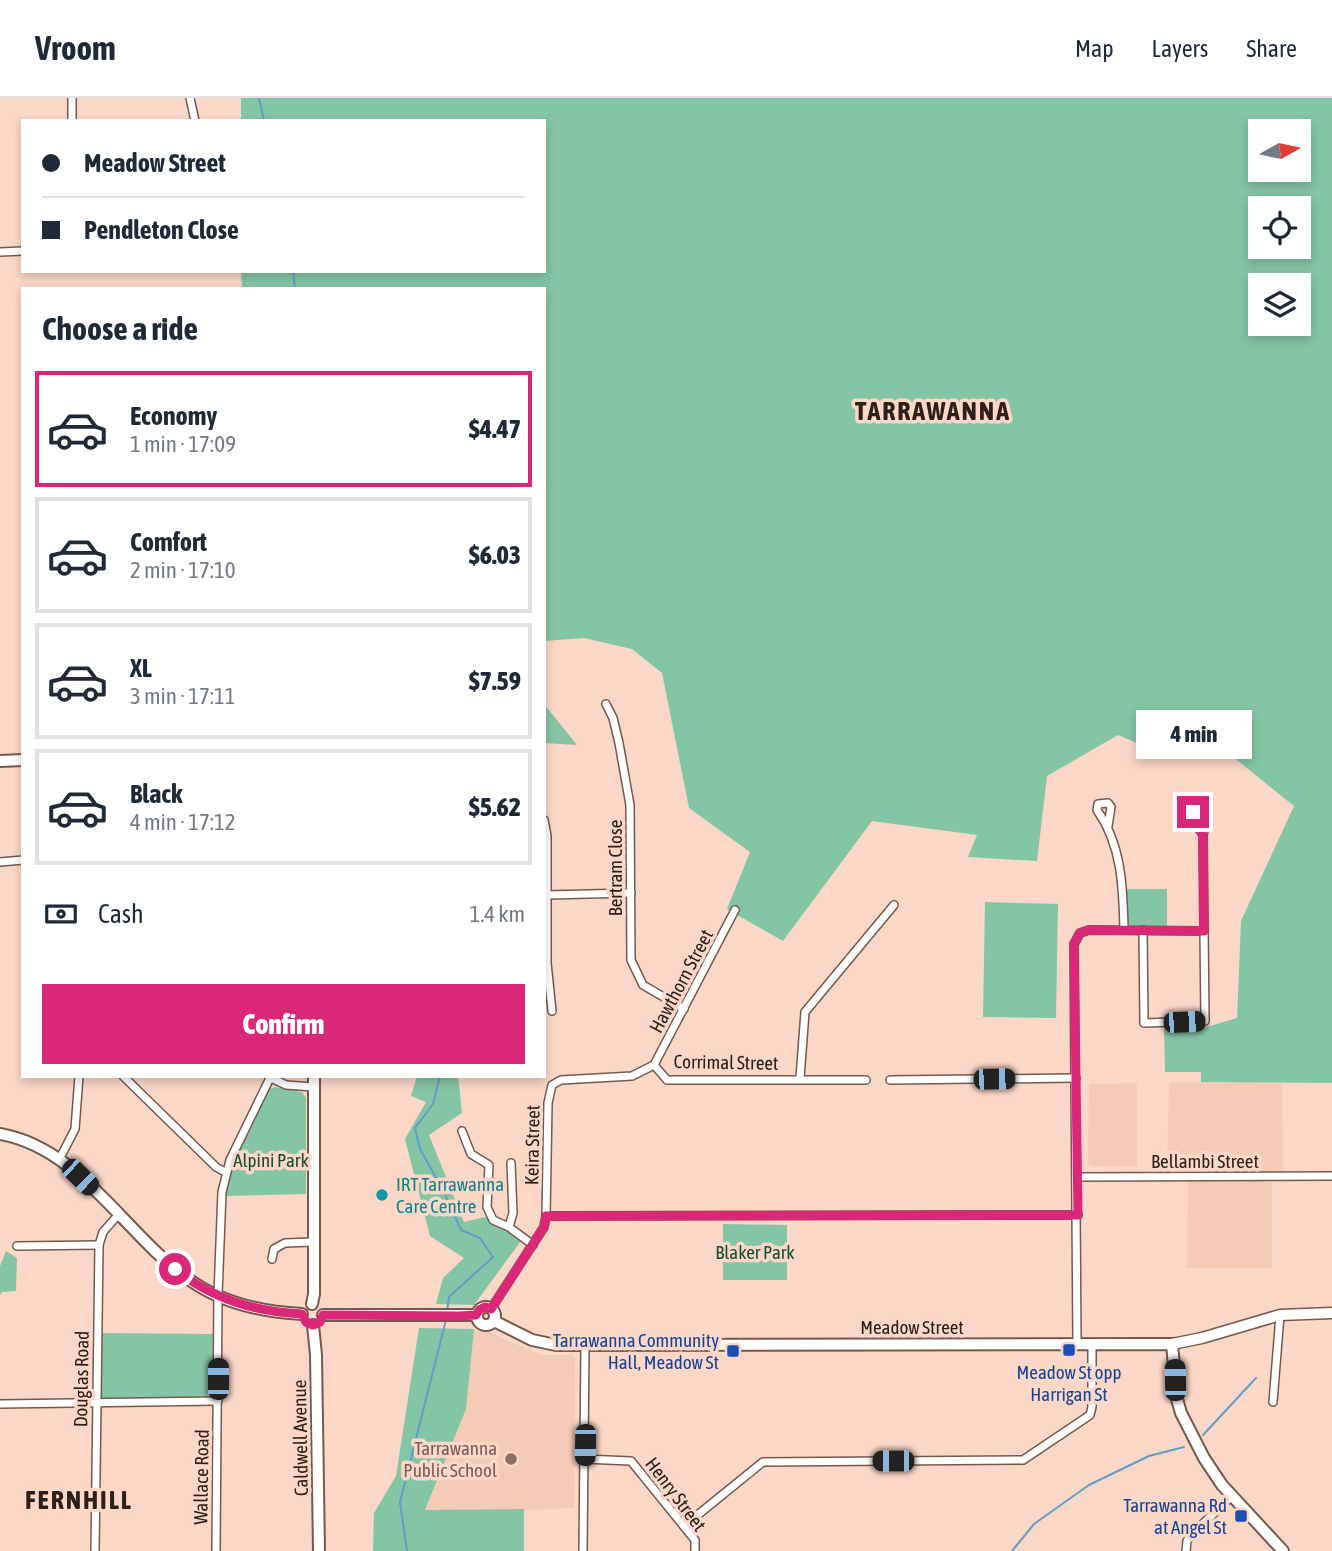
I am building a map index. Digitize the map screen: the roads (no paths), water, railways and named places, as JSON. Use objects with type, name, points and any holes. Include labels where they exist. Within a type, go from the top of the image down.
[{"type":"main road","points":[[0,761],[21,760]]},
{"type":"main road","points":[[312,1304],[314,1082]]},
{"type":"main road","points":[[0,1134],[24,1139],[60,1158],[175,1269],[199,1286],[259,1308],[302,1314]]},
{"type":"main road","points":[[312,1304],[321,1308],[323,1315],[320,1322],[313,1325],[306,1322],[302,1314],[304,1308],[312,1304]]},
{"type":"main road","points":[[323,1315],[459,1316],[476,1315],[482,1308],[491,1309],[495,1315],[494,1321],[489,1325],[483,1325],[476,1315]]},
{"type":"main road","name":"Meadow Street","points":[[494,1321],[542,1343],[585,1346],[1172,1344]]},
{"type":"main road","name":"Caldwell Avenue","points":[[313,1325],[316,1355],[319,1551]]},
{"type":"main road","points":[[1172,1344],[1177,1399],[1181,1413],[1213,1472],[1283,1551]]},
{"type":"street","points":[[72,98],[72,119]]},
{"type":"street","points":[[190,98],[194,119]]},
{"type":"street","points":[[0,252],[21,251]]},
{"type":"street","name":"Bertram Close","points":[[606,704],[613,718],[619,743],[630,805],[631,960],[643,985],[684,1009]]},
{"type":"street","points":[[1108,826],[1123,885],[1124,929]]},
{"type":"street","points":[[546,831],[546,973],[552,1011]]},
{"type":"street","points":[[1143,930],[1144,1023],[1205,1021],[1203,835]]},
{"type":"street","points":[[0,862],[21,860]]},
{"type":"street","points":[[547,895],[631,893]]},
{"type":"street","points":[[800,1078],[805,1012],[894,905]]},
{"type":"street","name":"Hawthorn Street","points":[[654,1065],[736,910]]},
{"type":"street","points":[[1077,1343],[1078,1177],[1074,944],[1080,933],[1089,930],[1204,931]]},
{"type":"street","name":"Corrimal Street","points":[[552,1085],[567,1078],[632,1076],[654,1065],[667,1080],[866,1080]]},
{"type":"street","points":[[60,1158],[75,1129],[79,1078]]},
{"type":"street","points":[[125,1078],[216,1167],[225,1172]]},
{"type":"street","name":"Wallace Road","points":[[216,1551],[218,1295],[225,1172],[269,1078]]},
{"type":"street","points":[[271,1078],[286,1085],[314,1082]]},
{"type":"street","points":[[890,1080],[1076,1078]]},
{"type":"street","name":"Keira Street","points":[[491,1309],[544,1227],[548,1103],[552,1085]]},
{"type":"street","points":[[462,1130],[471,1154],[489,1165],[487,1208],[493,1220],[509,1227],[533,1245]]},
{"type":"street","name":"Keira Street","points":[[509,1227],[513,1213],[511,1163]]},
{"type":"street","name":"Bellambi Street","points":[[1078,1177],[1332,1176]]},
{"type":"street","points":[[17,1246],[99,1245],[103,1232],[119,1214]]},
{"type":"street","points":[[546,1216],[1078,1215]]},
{"type":"street","points":[[272,1259],[274,1249],[281,1243],[313,1242]]},
{"type":"street","name":"Douglas Road","points":[[95,1551],[99,1245]]},
{"type":"street","name":"Meadow Street","points":[[1172,1344],[1280,1315],[1332,1313]]},
{"type":"street","points":[[1273,1402],[1280,1315]]},
{"type":"street","points":[[684,1526],[763,1462],[1023,1460],[1090,1415],[1093,1343]]},
{"type":"street","points":[[583,1551],[585,1346]]},
{"type":"street","points":[[0,1404],[218,1401]]},
{"type":"street","name":"Henry Street","points":[[584,1459],[631,1461],[695,1540],[695,1551]]},
{"type":"street","points":[[1186,1551],[1191,1535],[1232,1496]]},
{"type":"waterway","points":[[259,98],[264,119]]},
{"type":"waterway","points":[[293,273],[295,287]]},
{"type":"waterway","points":[[440,1078],[433,1104],[415,1128],[420,1149],[461,1230],[480,1238],[493,1257],[449,1297],[447,1311]]},
{"type":"waterway","points":[[407,1551],[400,1502],[446,1320]]},
{"type":"waterway","points":[[1203,1435],[1256,1378]]},
{"type":"waterway","points":[[1012,1551],[1034,1524],[1089,1485],[1149,1456],[1184,1447]]},
{"type":"place","name":"IRT Tarrawanna Care Centre","points":[[382,1195]]},
{"type":"place","name":"Meadow St opp Harrigan St","points":[[1069,1350]]},
{"type":"place","name":"Tarrawanna Community Hall, Meadow St","points":[[733,1351]]},
{"type":"place","name":"Tarrawanna Public School","points":[[511,1459]]},
{"type":"place","name":"Tarrawanna Rd at Angel St","points":[[1241,1516]]},
{"type":"district","name":"TARRAWANNA","points":[[933,411]]},
{"type":"district","name":"FERNHILL","points":[[79,1500]]},
{"type":"park label","name":"Alpini Park","points":[[271,1160]]},
{"type":"park label","name":"Blaker Park","points":[[755,1252]]}]
